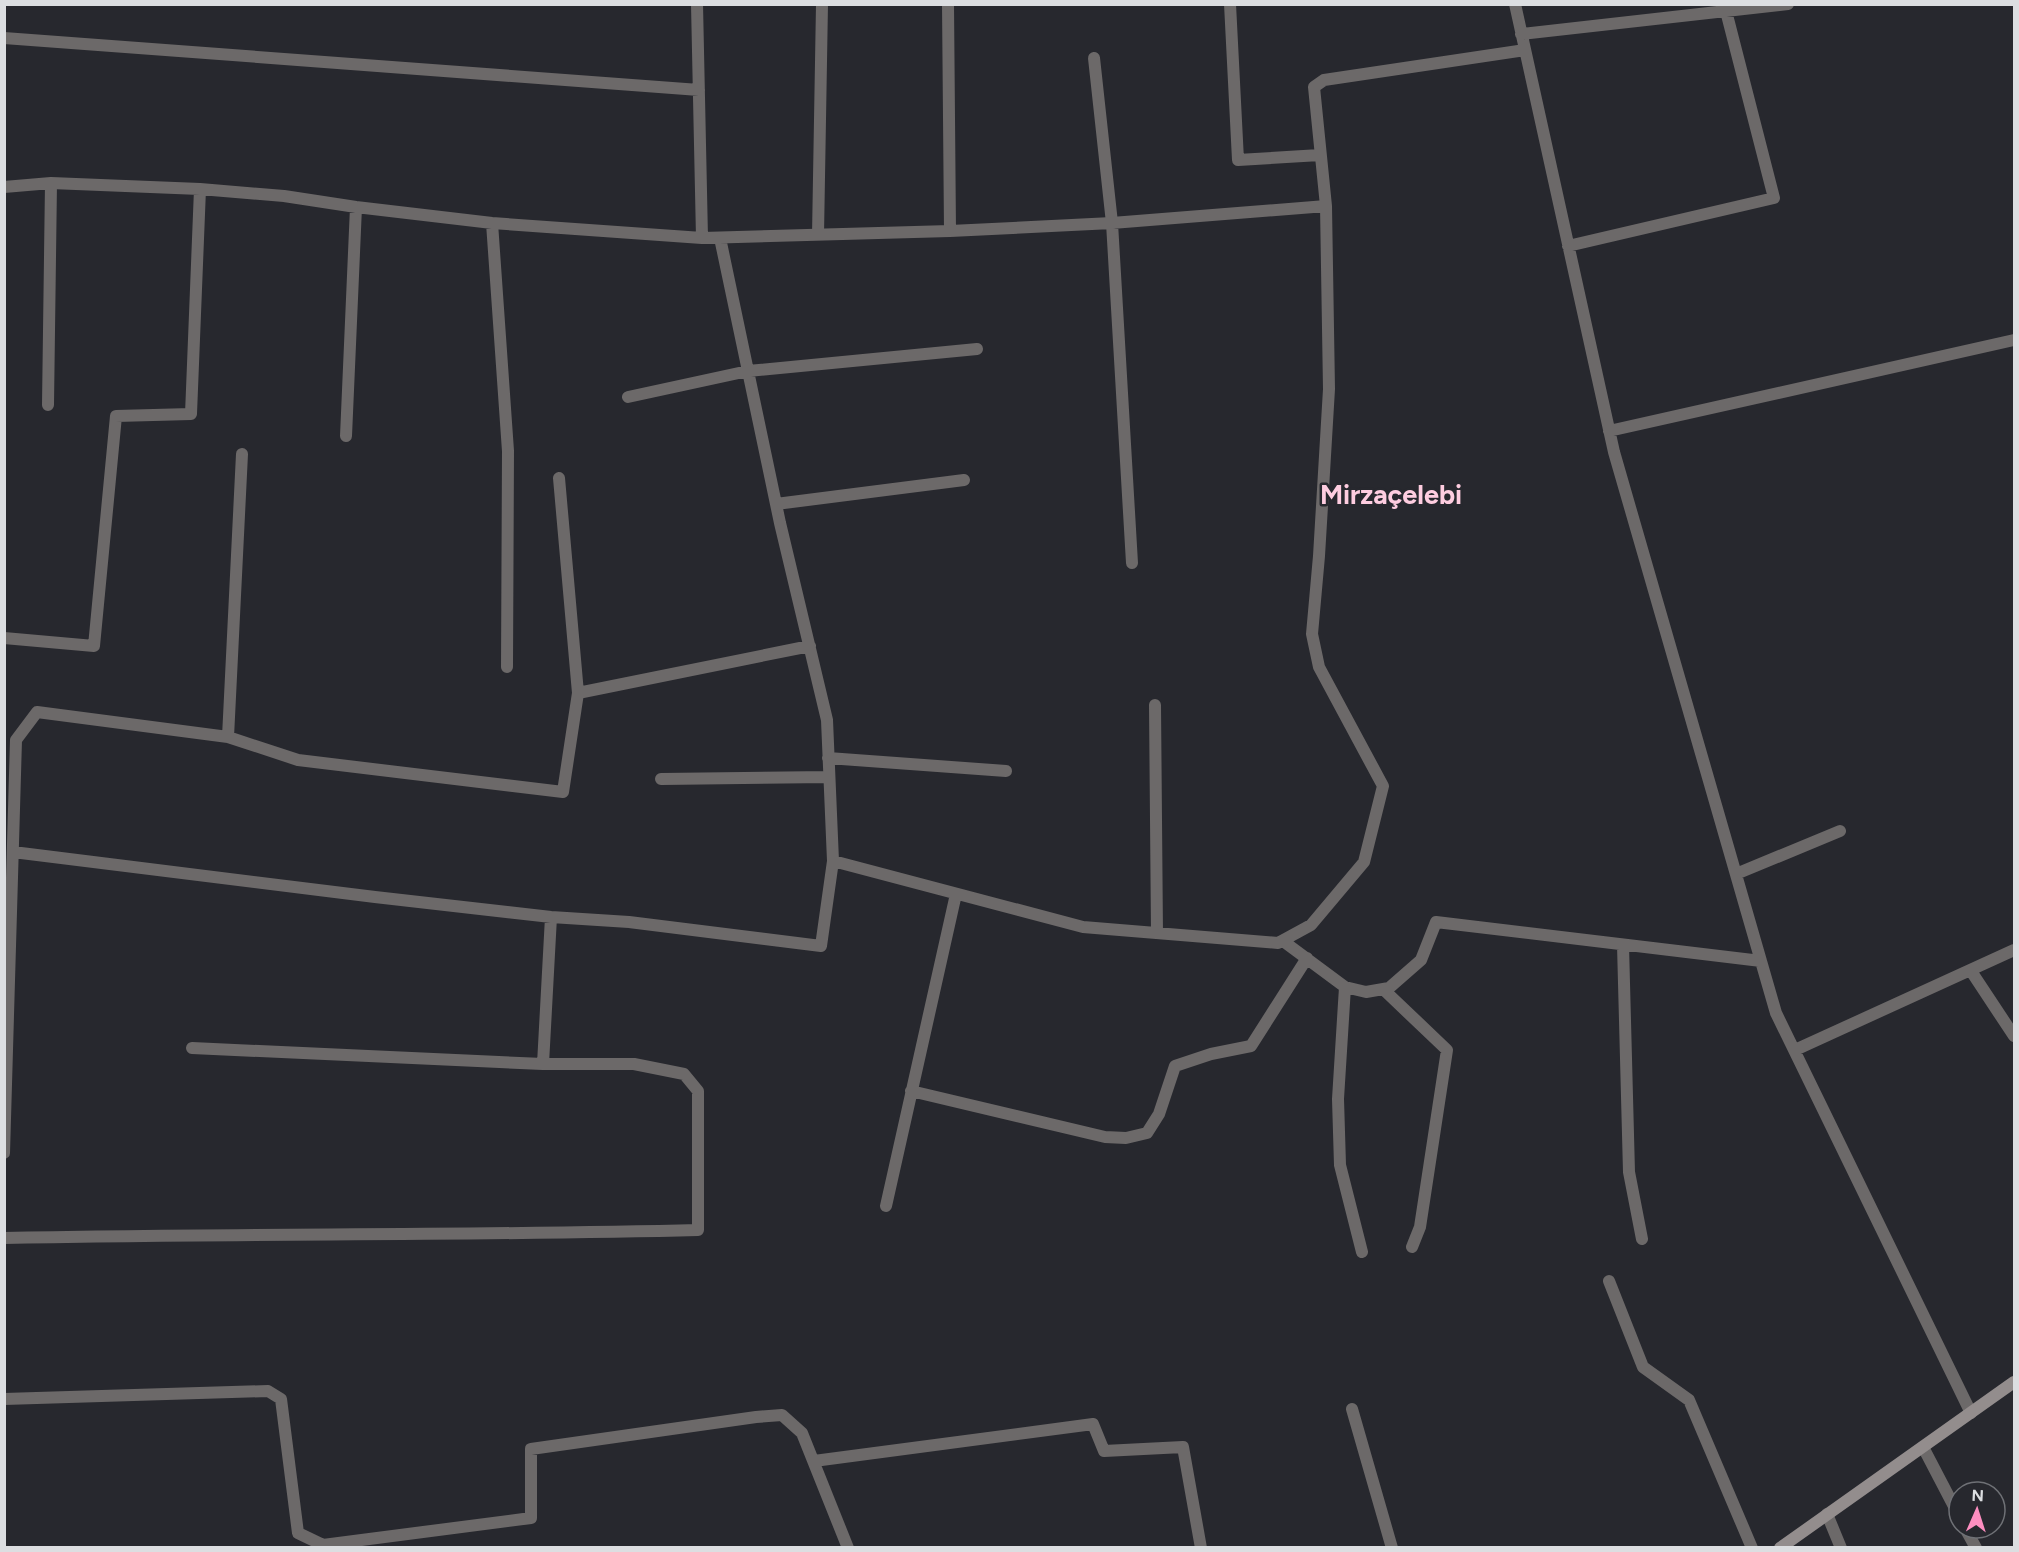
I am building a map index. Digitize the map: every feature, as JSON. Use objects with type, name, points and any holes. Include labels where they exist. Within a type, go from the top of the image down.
[{"type":"main road","points":[[1780,1548],[2014,1382]]},
{"type":"street","points":[[697,4],[702,238]]},
{"type":"street","points":[[818,235],[822,4]]},
{"type":"street","points":[[948,4],[950,231]]},
{"type":"street","points":[[1230,4],[1238,160],[1320,155]]},
{"type":"street","points":[[1515,4],[1609,431],[1776,1013],[1971,1413]]},
{"type":"street","points":[[1521,34],[1788,4]]},
{"type":"street","points":[[1568,246],[1774,198],[1726,12]]},
{"type":"street","points":[[4,38],[699,90]]},
{"type":"street","points":[[832,861],[1083,927],[1278,943],[1311,925],[1364,862],[1383,786],[1319,667],[1312,634],[1329,389],[1326,206],[1314,87],[1324,80],[1525,50]]},
{"type":"street","points":[[1094,58],[1112,223],[1132,563]]},
{"type":"street","points":[[4,187],[51,183],[200,189],[284,196],[492,223],[702,238],[950,231],[1112,223],[1326,206]]},
{"type":"street","points":[[48,405],[51,183]]},
{"type":"street","points":[[4,638],[94,646],[116,416],[191,414],[200,189]]},
{"type":"street","points":[[346,436],[356,207]]},
{"type":"street","points":[[492,223],[508,451],[507,667]]},
{"type":"street","points":[[13,852],[821,946],[832,861],[827,720],[776,504],[720,238]]},
{"type":"street","points":[[1609,431],[2014,340]]},
{"type":"street","points":[[628,397],[748,370],[977,350]]},
{"type":"street","points":[[228,737],[243,454]]},
{"type":"street","points":[[4,1154],[16,740],[37,712],[228,737],[298,760],[563,792],[578,693],[559,478]]},
{"type":"street","points":[[776,504],[964,480]]},
{"type":"street","points":[[578,693],[810,646]]},
{"type":"street","points":[[1155,705],[1157,933]]},
{"type":"street","points":[[828,758],[1006,771]]},
{"type":"street","points":[[661,779],[829,777]]},
{"type":"street","points":[[1736,874],[1840,831]]},
{"type":"street","points":[[886,1206],[956,894]]},
{"type":"street","points":[[543,1065],[551,916]]},
{"type":"street","points":[[1282,941],[1345,987],[1366,992],[1389,988],[1421,960],[1436,922],[1761,961]]},
{"type":"street","points":[[1623,945],[1629,1172],[1642,1239]]},
{"type":"street","points":[[1795,1050],[2014,951]]},
{"type":"street","points":[[911,1091],[1105,1137],[1126,1138],[1147,1133],[1159,1114],[1175,1066],[1211,1054],[1251,1047],[1307,958]]},
{"type":"street","points":[[1971,971],[2014,1036]]},
{"type":"street","points":[[1345,987],[1338,1099],[1340,1165],[1362,1252]]},
{"type":"street","points":[[1383,989],[1447,1050],[1420,1227],[1412,1247]]},
{"type":"street","points":[[4,1238],[155,1235],[544,1234],[698,1230],[698,1090],[684,1074],[634,1064],[543,1065],[192,1048]]},
{"type":"street","points":[[1609,1281],[1643,1367],[1689,1400],[1752,1548]]},
{"type":"street","points":[[4,1399],[268,1391],[281,1399],[298,1533],[323,1545],[531,1518],[531,1449],[782,1415],[802,1433],[848,1548]]},
{"type":"street","points":[[1352,1409],[1392,1548]]},
{"type":"street","points":[[814,1461],[1093,1424],[1104,1451],[1184,1448],[1201,1548]]},
{"type":"street","points":[[1923,1447],[1947,1493]]},
{"type":"street","points":[[1827,1514],[1841,1548]]},
{"type":"district","name":"Mirzaçelebi","points":[[1391,495]]}]
